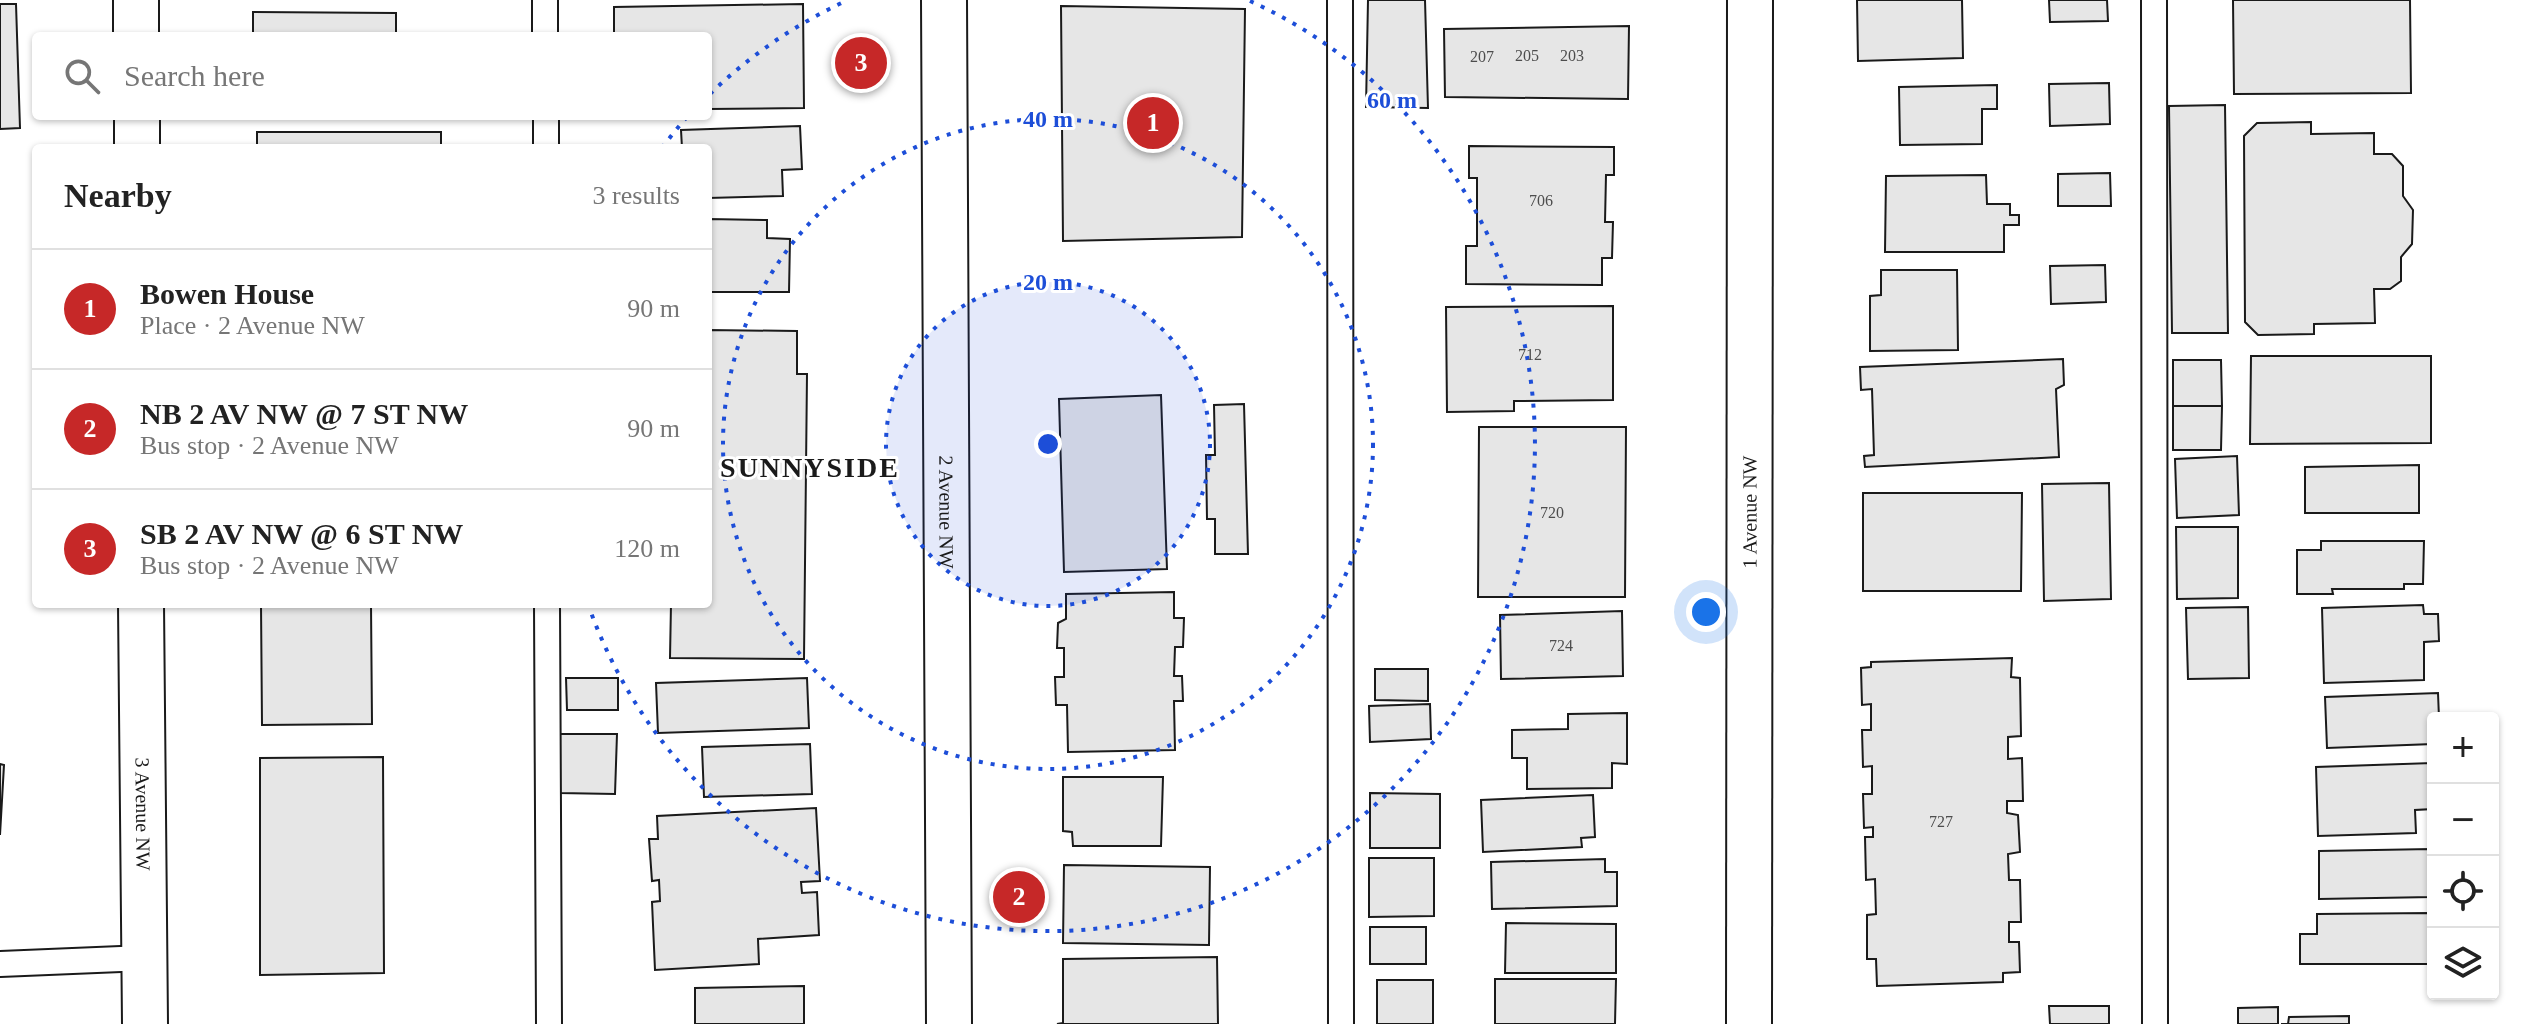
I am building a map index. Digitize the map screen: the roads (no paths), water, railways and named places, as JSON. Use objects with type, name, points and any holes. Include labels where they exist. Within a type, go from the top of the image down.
[{"type":"street","points":[[136,0],[136,32]]},
{"type":"street","name":"2 Avenue NW","points":[[944,0],[949,1024]]},
{"type":"street","name":"1 Avenue NW","points":[[1749,1024],[1750,0]]},
{"type":"street","points":[[137,120],[137,144]]},
{"type":"street","name":"3 Avenue NW","points":[[141,608],[145,1024]]},
{"type":"lane","points":[[545,0],[545,32]]},
{"type":"lane","points":[[1340,0],[1341,1024]]},
{"type":"lane","points":[[2154,0],[2155,1024]]},
{"type":"lane","points":[[546,120],[546,144]]},
{"type":"lane","points":[[547,608],[549,1024]]},
{"type":"lane","points":[[0,964],[145,958]]},
{"type":"place","name":"SB 2 AV NW @ 6 ST NW","points":[[861,63]]},
{"type":"place","name":"Bowen House","points":[[1153,123]]},
{"type":"place","name":"NB 2 AV NW @ 7 ST NW","points":[[1019,897]]},
{"type":"district","name":"SUNNYSIDE","points":[[810,467]]}]
